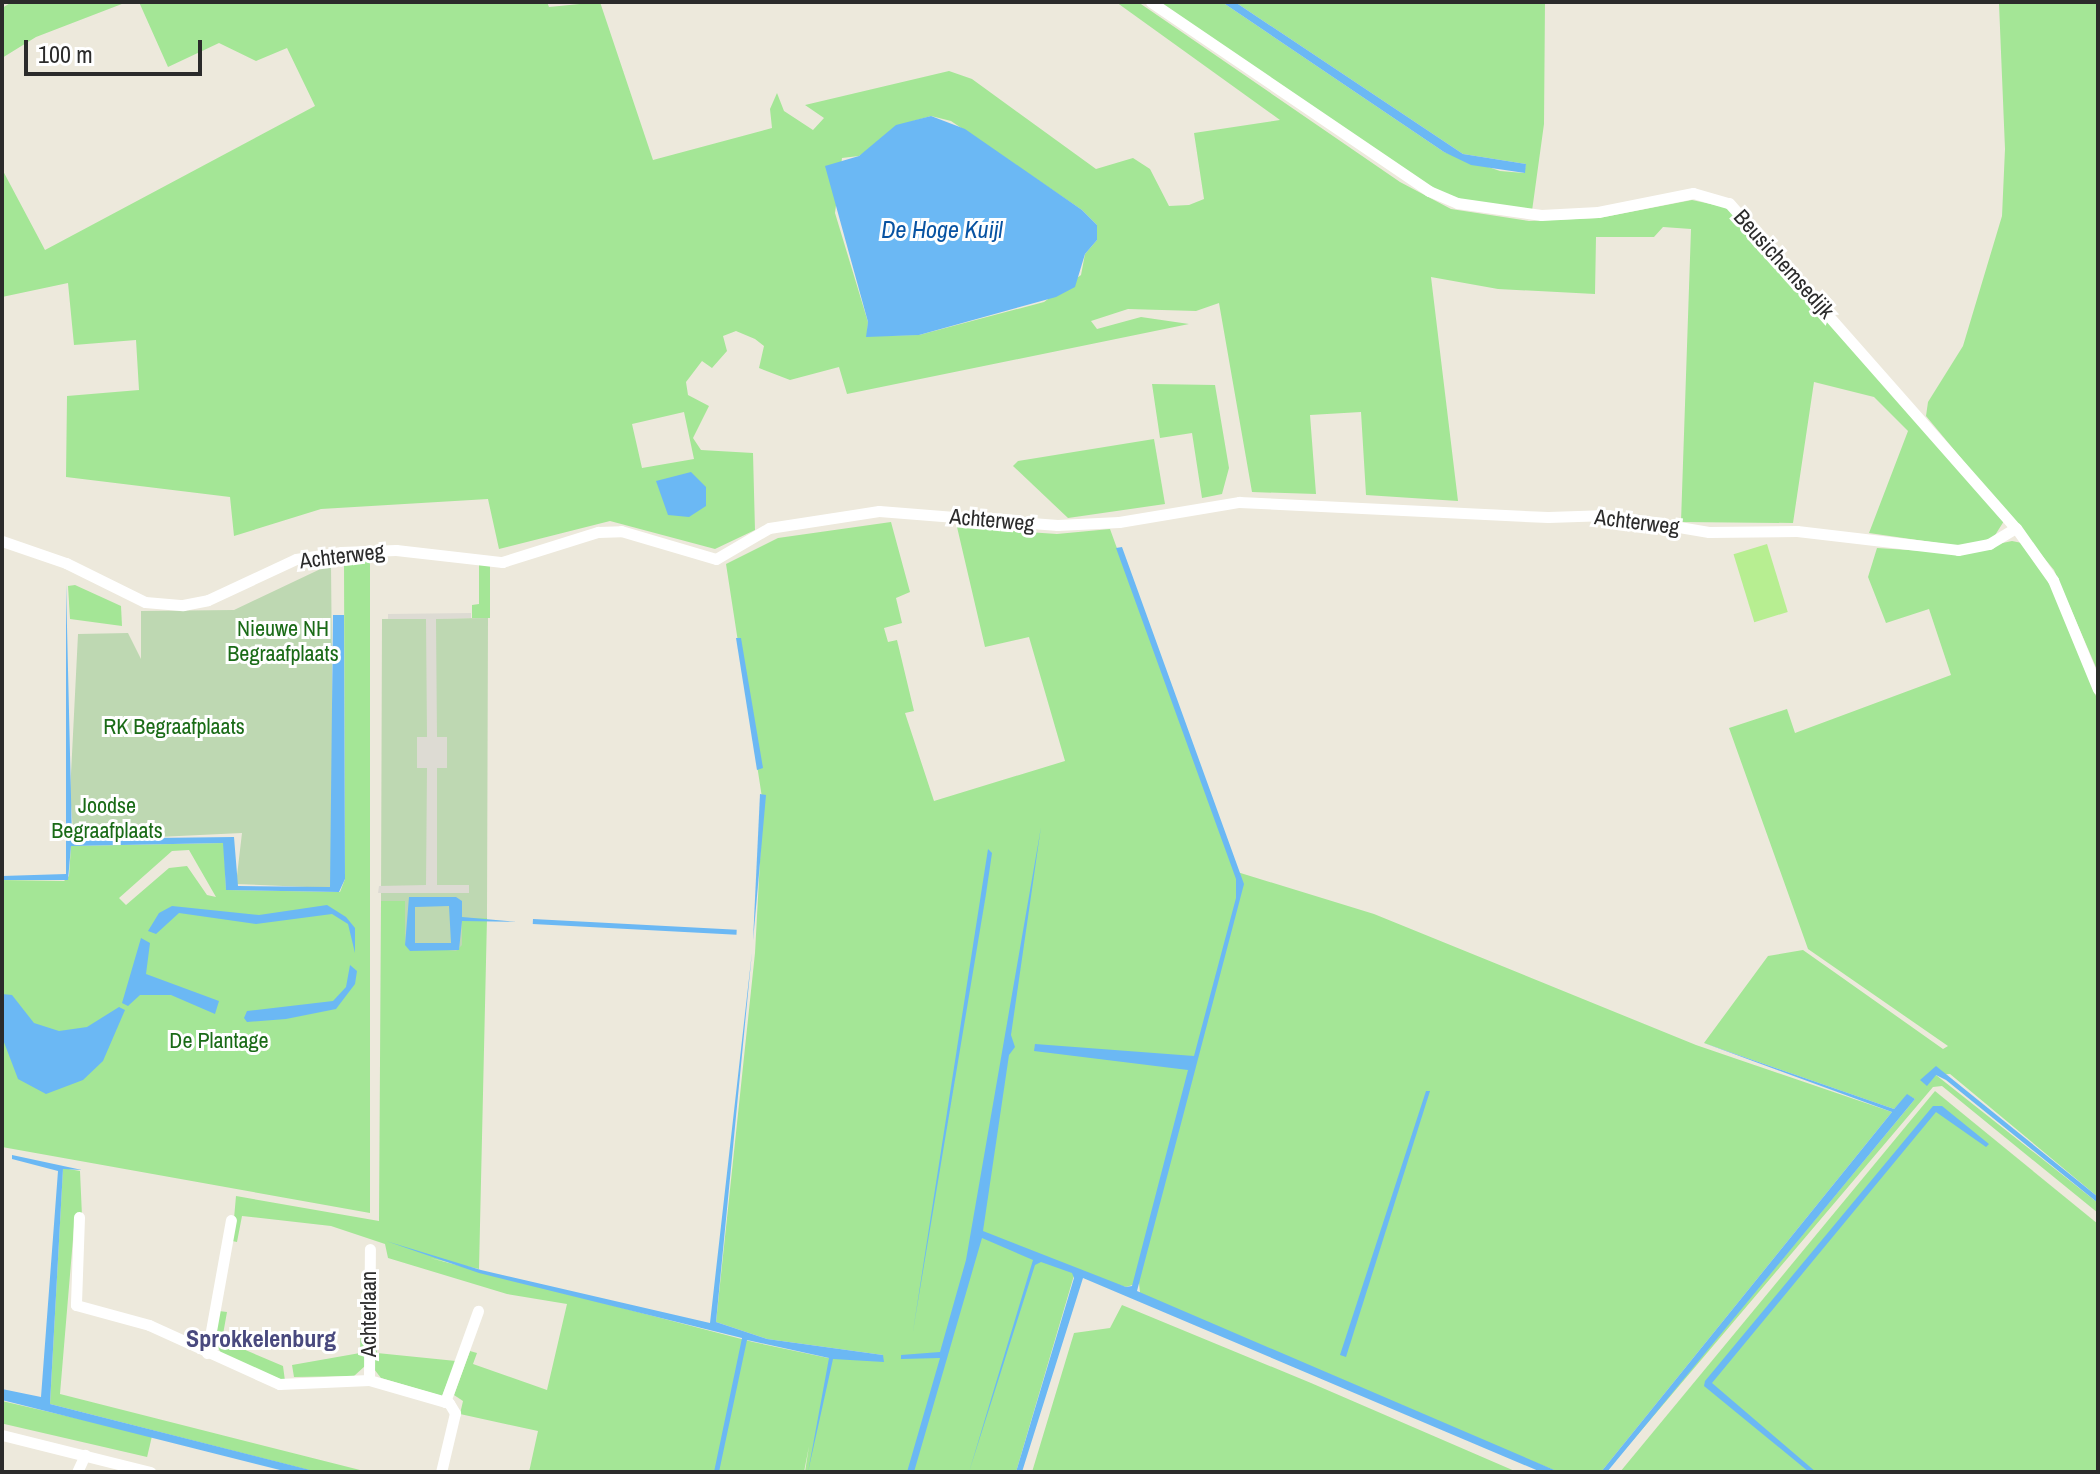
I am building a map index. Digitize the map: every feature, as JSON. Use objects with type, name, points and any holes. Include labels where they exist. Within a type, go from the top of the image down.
[{"type":"street","name":"Beusichemsedijk","points":[[1151,2],[1429,191],[1457,203],[1541,215],[1598,212],[1693,193],[1729,203],[2016,528],[2053,580],[2098,689]]},
{"type":"street","name":"Achterweg","points":[[2,541],[66,563],[129,596],[163,605],[208,600],[296,559],[346,552],[396,550],[502,562],[598,532],[621,531],[716,559],[769,528],[879,511],[1057,525],[1119,522],[1239,502],[1548,517],[1608,515],[1709,532],[1797,531],[1958,550],[1989,544],[2016,528]]},
{"type":"street","points":[[79,1217],[76,1305],[149,1325],[279,1384],[369,1380],[445,1402],[455,1413],[441,1472]]},
{"type":"street","points":[[207,1353],[231,1220]]},
{"type":"street","name":"Achterlaan","points":[[369,1380],[370,1249]]},
{"type":"street","points":[[445,1402],[478,1311]]},
{"type":"street","points":[[2,1435],[150,1472]]},
{"type":"street","points":[[77,1472],[85,1455]]},
{"type":"green space","points":[[12,2],[127,2],[36,37],[2,58],[2,8]]},
{"type":"green space","points":[[139,2],[547,2],[549,7],[600,2],[653,160],[772,128],[770,109],[777,93],[784,111],[813,130],[824,118],[805,105],[949,71],[972,79],[1096,169],[1133,158],[1150,169],[1169,206],[1189,205],[1204,199],[1194,133],[1280,120],[1116,2],[1138,2],[1400,182],[1451,209],[1529,221],[1599,218],[1692,200],[1729,208],[2004,521],[1992,540],[1959,546],[1869,533],[1908,431],[1874,397],[1814,382],[1793,523],[1681,522],[1691,229],[1663,227],[1654,237],[1596,237],[1595,294],[1498,289],[1431,277],[1458,501],[1366,495],[1361,412],[1310,415],[1316,494],[1252,492],[1219,303],[1196,311],[1128,309],[1091,321],[1097,329],[1141,317],[1189,324],[847,394],[839,367],[790,380],[759,368],[764,346],[755,339],[736,331],[723,336],[727,351],[712,368],[702,361],[686,382],[688,395],[709,406],[693,438],[701,450],[753,453],[755,530],[715,549],[610,521],[499,549],[488,499],[321,509],[234,536],[230,497],[66,477],[67,396],[139,390],[136,340],[74,345],[68,283],[2,297],[2,169],[45,250],[315,106],[287,48],[256,61],[219,43],[168,67]],"holes":[[[931,116],[951,121],[1082,210],[1097,225],[1097,240],[1085,254],[1081,275],[1044,302],[919,335],[867,336],[868,322],[835,213],[842,158],[859,156],[910,122]],[[684,412],[694,459],[642,468],[632,424]]]},
{"type":"green space","points":[[1152,2],[1222,2],[1444,152],[1500,171],[1524,173],[1526,164],[1463,154],[1235,2],[1545,2],[1544,124],[1532,211],[1443,197]]},
{"type":"green space","points":[[2098,2],[2098,672],[2054,570],[1926,416],[1928,402],[1963,346],[2002,216],[2005,149],[1999,4]]},
{"type":"green space","points":[[1152,384],[1215,385],[1229,468],[1222,494],[1202,498],[1192,433],[1160,438]]},
{"type":"green space","points":[[1154,439],[1165,504],[1068,518],[1013,466],[1018,461]]},
{"type":"green space","points":[[891,522],[910,592],[896,598],[902,623],[884,628],[888,642],[897,640],[914,711],[905,713],[934,801],[1065,761],[1029,637],[985,647],[957,527],[1057,534],[1110,529],[1234,871],[1374,914],[1696,1045],[1892,1112],[1601,1472],[1559,1472],[1331,1380],[1140,1293],[1139,1283],[1126,1287],[1075,1272],[1016,1472],[805,1472],[809,1446],[804,1472],[529,1472],[538,1431],[460,1414],[463,1401],[454,1395],[470,1351],[477,1353],[473,1364],[547,1390],[567,1304],[507,1294],[388,1258],[385,1244],[331,1226],[242,1216],[237,1242],[232,1241],[236,1196],[379,1221],[381,901],[405,901],[405,945],[462,918],[487,918],[479,1269],[430,1258],[753,1342],[833,1359],[883,1355],[767,1339],[716,1322],[755,953],[763,804],[726,564],[778,538]]},
{"type":"green space","points":[[2012,541],[2022,543],[2048,579],[2098,701],[2098,1197],[1950,1074],[1936,1075],[2098,1203],[2098,1213],[1942,1086],[1933,1087],[1606,1472],[1915,1099],[1907,1095],[1894,1109],[1704,1043],[1768,956],[1803,950],[1943,1049],[1948,1046],[1808,949],[1729,728],[1787,709],[1795,733],[1951,675],[1929,609],[1886,623],[1868,577],[1877,548],[1955,553]]},
{"type":"green space","points":[[1767,544],[1788,612],[1754,622],[1734,554]]},
{"type":"green space","name":"De Plantage","points":[[370,556],[370,1213],[2,1147],[2,880],[64,881],[69,876],[71,846],[224,843],[226,890],[340,892],[345,879],[344,561]],"holes":[[[189,850],[216,897],[207,895],[187,866],[169,868],[126,905],[119,898],[172,851]]]},
{"type":"green space","points":[[479,563],[490,565],[490,618],[472,618],[472,605],[479,604]]},
{"type":"green space","points":[[331,564],[334,876],[330,888],[236,884],[242,833],[74,841],[70,794],[78,634],[128,633],[141,659],[141,611],[234,610]]},
{"type":"green space","points":[[75,585],[121,606],[122,626],[70,619],[68,586]]},
{"type":"green space","points":[[488,618],[487,918],[462,918],[462,945],[456,951],[405,945],[405,901],[381,901],[382,619]]},
{"type":"green space","points":[[1935,1091],[2098,1224],[2098,1472],[1620,1472]]},
{"type":"green space","points":[[63,1168],[80,1171],[82,1216],[74,1227],[60,1394],[368,1472],[317,1472],[50,1404]]},
{"type":"green space","points":[[362,1288],[365,1366],[354,1376],[294,1377],[292,1365],[360,1353]]},
{"type":"green space","points":[[1122,1305],[1517,1472],[1032,1472],[1074,1333],[1110,1328]]},
{"type":"green space","points":[[219,1311],[227,1312],[222,1340],[283,1366],[285,1381],[222,1355],[214,1340]]},
{"type":"green space","points":[[377,1311],[377,1353],[456,1361],[442,1396],[381,1378],[374,1369],[372,1312]]},
{"type":"green space","points":[[2,1401],[152,1436],[147,1457],[2,1424]]},
{"type":"shaded area","points":[[471,613],[471,618],[436,619],[437,737],[447,737],[447,768],[437,768],[437,885],[469,885],[469,893],[378,893],[379,886],[426,885],[427,768],[417,768],[417,737],[427,737],[426,619],[388,619],[388,614]]},
{"type":"water","points":[[1222,2],[1235,2],[1463,154],[1526,164],[1525,173],[1471,165],[1444,152]]},
{"type":"water","name":"De Hoge Kuijl","points":[[931,116],[965,129],[1082,210],[1097,225],[1097,240],[1085,254],[1075,287],[1056,297],[919,335],[866,337],[868,322],[825,166],[859,156],[896,125]]},
{"type":"water","points":[[691,472],[706,487],[706,506],[689,517],[668,515],[656,481]]},
{"type":"water","points":[[1122,547],[1244,884],[1137,1291],[1559,1472],[1541,1472],[1083,1278],[1022,1472],[1016,1472],[1074,1278],[1072,1273],[1041,1262],[1035,1265],[969,1472],[1033,1260],[982,1238],[914,1472],[907,1472],[940,1358],[901,1359],[901,1355],[940,1352],[966,1260],[1041,827],[1011,1035],[1015,1047],[1009,1055],[983,1231],[1126,1287],[1132,1286],[1188,1070],[1034,1051],[1035,1044],[1194,1056],[1236,898],[1236,879],[1116,548]]},
{"type":"water","points":[[66,584],[72,839],[234,837],[238,886],[330,887],[333,615],[344,615],[345,879],[339,892],[226,890],[223,843],[71,846],[68,880],[2,880],[2,876],[66,874]]},
{"type":"water","points":[[736,638],[741,638],[763,768],[757,770]]},
{"type":"water","points":[[760,794],[766,795],[753,941]]},
{"type":"water","points":[[988,849],[992,853],[986,894],[913,1331]]},
{"type":"water","points":[[409,897],[456,897],[462,901],[462,917],[517,922],[462,921],[459,950],[410,951],[405,945]],"holes":[[[449,906],[451,943],[415,943],[415,907]]]},
{"type":"water","points":[[327,905],[346,917],[355,928],[355,953],[348,924],[332,914],[256,924],[179,913],[156,934],[148,931],[159,913],[172,906],[259,915]]},
{"type":"water","points":[[533,919],[737,930],[736,935],[533,924]]},
{"type":"water","points":[[141,938],[150,943],[146,974],[219,1001],[215,1014],[171,995],[140,995],[128,1006],[122,1003]]},
{"type":"water","points":[[752,952],[716,1322],[767,1339],[883,1355],[884,1362],[833,1359],[808,1472],[829,1358],[747,1340],[719,1472],[714,1472],[742,1338],[479,1273],[386,1241],[481,1270],[710,1323]]},
{"type":"water","points":[[350,965],[357,971],[355,984],[336,1009],[286,1019],[247,1022],[244,1018],[247,1011],[333,1001],[346,987]]},
{"type":"water","points":[[2,994],[12,995],[34,1023],[59,1031],[87,1027],[119,1007],[125,1010],[103,1061],[83,1080],[46,1094],[18,1079],[2,1037]]},
{"type":"water","points":[[1704,1043],[1894,1109],[1907,1094],[1915,1099],[1607,1472],[1601,1472],[1892,1112]]},
{"type":"water","points":[[1936,1066],[2098,1197],[2098,1203],[1946,1080],[1936,1075],[1927,1086],[1920,1080]]},
{"type":"water","points":[[1426,1091],[1430,1091],[1346,1357],[1340,1355]]},
{"type":"water","points":[[1933,1106],[1942,1106],[1989,1144],[1986,1147],[1936,1112],[1712,1383],[1816,1472],[1809,1472],[1704,1386],[1705,1381]]},
{"type":"water","points":[[12,1155],[82,1170],[63,1169],[50,1404],[318,1472],[288,1472],[2,1400],[2,1389],[41,1397],[58,1171],[12,1159]]},
{"type":"district","name":"Sprokkelenburg","points":[[261,1339]]},
{"type":"park label","name":"Nieuwe NH Begraafplaats","points":[[283,640]]},
{"type":"park label","name":"RK Begraafplaats","points":[[174,727]]},
{"type":"park label","name":"Joodse Begraafplaats","points":[[107,818]]}]
